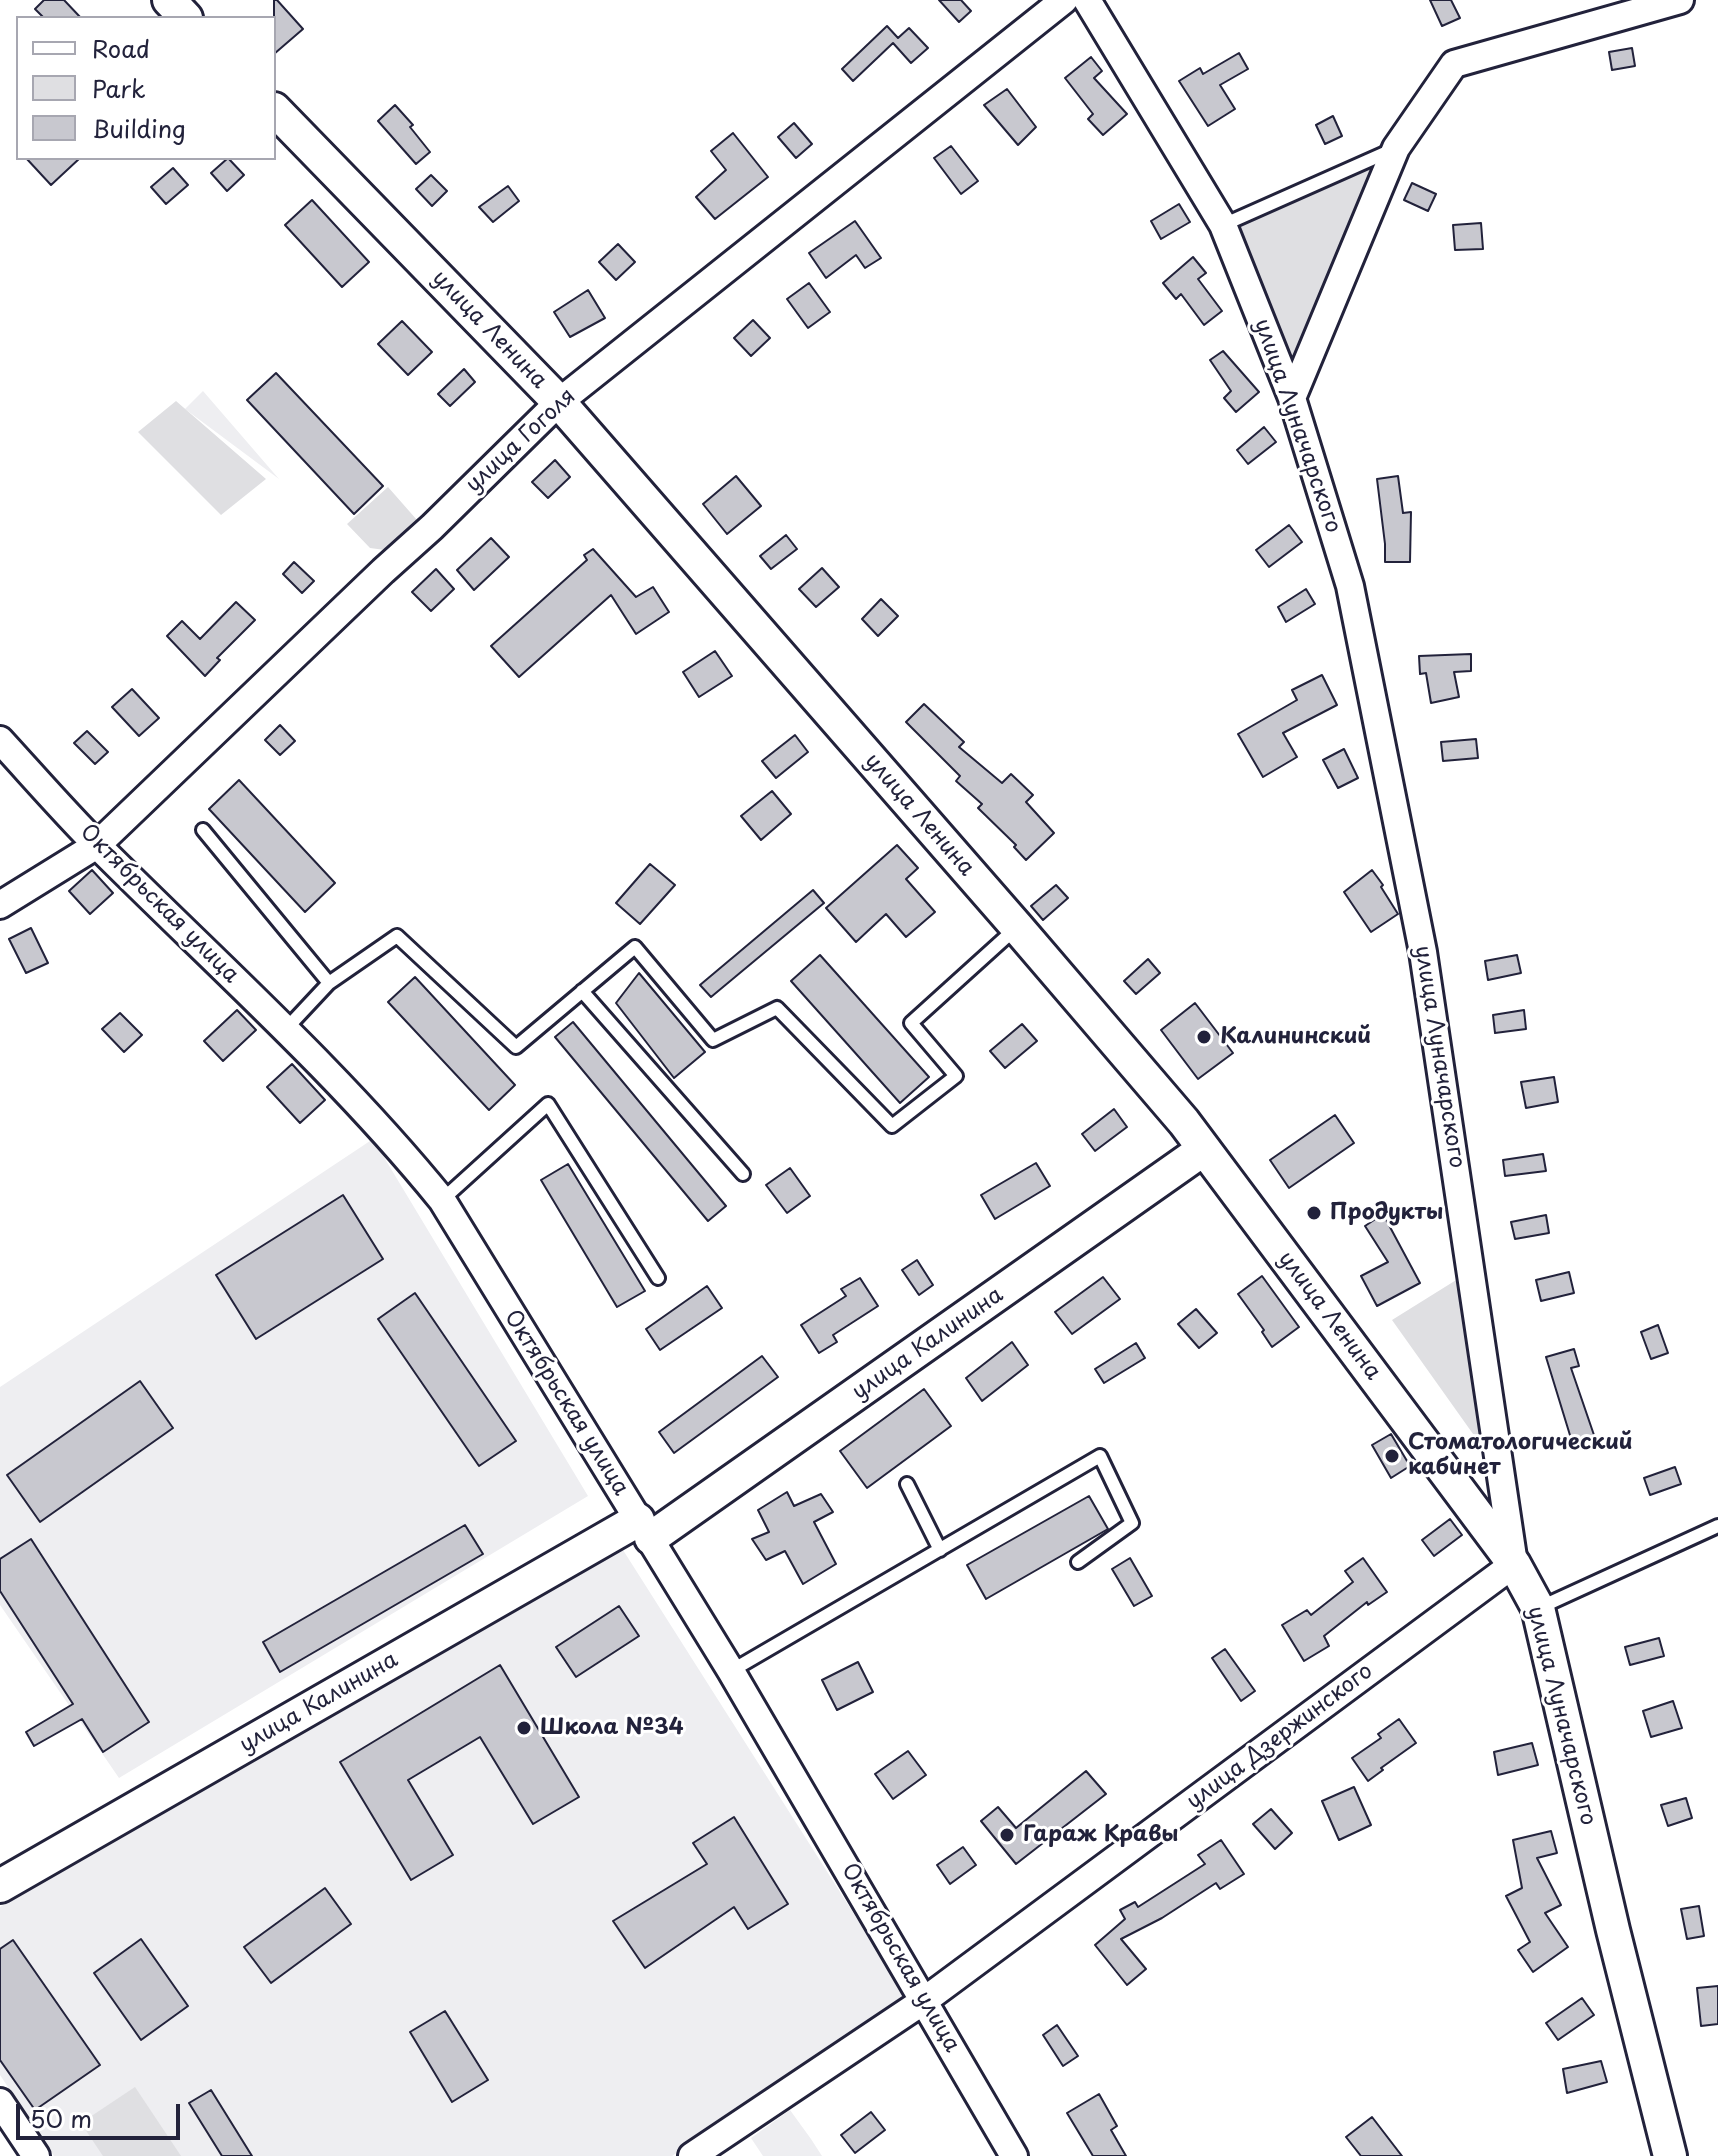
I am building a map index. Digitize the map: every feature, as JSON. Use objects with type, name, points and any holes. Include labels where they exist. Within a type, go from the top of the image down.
[{"type":"street","points":[[169,0],[184,16]]},
{"type":"street","name":"улица Гоголя","points":[[0,905],[97,845],[559,402],[1064,0]]},
{"type":"street","name":"улица Луначарского","points":[[1087,0],[1223,225],[1292,398],[1350,586],[1423,952],[1514,1564],[1538,1608],[1613,1930],[1670,2156]]},
{"type":"street","points":[[1292,398],[1396,148],[1454,64],[1680,0]]},
{"type":"street","name":"улица Ленина","points":[[276,111],[559,402],[1017,927],[1204,1149],[1514,1564]]},
{"type":"street","name":"Октябрьская улица","points":[[0,740],[97,845],[286,1029],[405,1155],[442,1200],[731,1671],[1014,2156]]},
{"type":"street","name":"улица Калинина","points":[[0,1886],[644,1529],[1204,1149]]},
{"type":"street","name":"улица Дзержинского","points":[[692,2156],[925,2000],[1514,1564]]},
{"type":"street","points":[[0,2102],[36,2156]]},
{"type":"lane","points":[[1223,225],[1396,148]]},
{"type":"lane","points":[[203,830],[329,983]]},
{"type":"lane","points":[[286,1029],[329,983],[397,936],[516,1047],[635,947],[713,1040],[777,1008],[892,1126],[956,1076],[911,1023],[1017,927]]},
{"type":"lane","points":[[582,991],[743,1174]]},
{"type":"lane","points":[[442,1200],[548,1104],[658,1278]]},
{"type":"lane","points":[[731,1671],[1100,1456],[1132,1523],[1078,1562]]},
{"type":"lane","points":[[907,1484],[940,1550]]},
{"type":"lane","points":[[1538,1608],[1718,1526]]},
{"type":"shaded area","points":[[203,391],[279,479],[185,409]]},
{"type":"shaded area","points":[[373,1139],[588,1496],[119,1778],[0,1605],[0,1387]]},
{"type":"shaded area","name":"Школа №34","points":[[623,1550],[906,1996],[672,2156],[54,2156],[0,2075],[0,1907]]},
{"type":"shaded area","points":[[790,2110],[822,2156],[763,2156],[751,2138]]},
{"type":"green space","points":[[1396,148],[1292,398],[1223,225]]},
{"type":"green space","points":[[176,401],[266,479],[221,515],[138,432]]},
{"type":"green space","points":[[388,487],[417,520],[385,550],[370,548],[347,524]]},
{"type":"green space","points":[[1461,1277],[1483,1448],[1392,1320]]},
{"type":"green space","points":[[135,2087],[181,2156],[103,2156],[81,2123]]},
{"type":"building","points":[[44,0],[64,0],[79,16],[42,16],[35,9]]},
{"type":"building","points":[[274,0],[277,0],[303,29],[276,52],[276,16]]},
{"type":"building","points":[[939,0],[961,0],[971,11],[959,22]]},
{"type":"building","points":[[1430,0],[1451,0],[1460,18],[1442,26]]},
{"type":"building","points":[[887,26],[898,38],[909,28],[928,48],[911,63],[893,43],[853,81],[842,69]]},
{"type":"building","points":[[1632,48],[1635,66],[1612,70],[1609,52]]},
{"type":"building","points":[[1239,53],[1248,69],[1220,85],[1235,109],[1208,126],[1179,81],[1200,68],[1203,74]]},
{"type":"building","points":[[1091,57],[1102,71],[1094,78],[1127,114],[1103,135],[1088,119],[1093,114],[1065,78]]},
{"type":"building","points":[[1007,89],[1036,127],[1018,145],[984,105]]},
{"type":"building","points":[[395,105],[413,125],[410,127],[430,152],[416,164],[378,121]]},
{"type":"building","points":[[1333,116],[1342,136],[1325,144],[1316,125]]},
{"type":"building","points":[[794,123],[812,144],[796,158],[778,137]]},
{"type":"building","points":[[733,133],[768,177],[715,219],[696,197],[726,170],[711,151]]},
{"type":"building","points":[[951,146],[978,181],[961,194],[934,158]]},
{"type":"building","points":[[28,160],[78,160],[51,185]]},
{"type":"building","points":[[230,160],[244,175],[227,191],[211,173]]},
{"type":"building","points":[[173,168],[188,185],[166,204],[151,187]]},
{"type":"building","points":[[431,175],[447,191],[432,206],[416,189]]},
{"type":"building","points":[[1412,183],[1436,194],[1428,211],[1404,200]]},
{"type":"building","points":[[508,186],[519,201],[493,222],[479,207]]},
{"type":"building","points":[[312,200],[369,262],[342,287],[285,225]]},
{"type":"building","points":[[1179,204],[1190,222],[1161,239],[1151,221]]},
{"type":"building","points":[[855,221],[881,258],[865,268],[856,255],[826,278],[809,253]]},
{"type":"building","points":[[1481,223],[1483,249],[1455,250],[1453,225]]},
{"type":"building","points":[[618,244],[635,262],[616,280],[599,262]]},
{"type":"building","points":[[1193,257],[1206,273],[1198,279],[1222,311],[1204,325],[1181,294],[1176,299],[1163,283]]},
{"type":"building","points":[[809,283],[830,312],[808,328],[787,299]]},
{"type":"building","points":[[588,290],[605,318],[570,337],[554,312]]},
{"type":"building","points":[[753,320],[770,338],[751,356],[734,338]]},
{"type":"building","points":[[402,321],[432,352],[408,375],[378,344]]},
{"type":"building","points":[[1223,351],[1259,392],[1236,412],[1224,398],[1231,391],[1210,360]]},
{"type":"building","points":[[464,369],[475,382],[450,406],[438,394]]},
{"type":"building","points":[[276,373],[383,486],[354,514],[247,400]]},
{"type":"building","points":[[1264,427],[1276,442],[1248,464],[1237,450]]},
{"type":"building","points":[[555,460],[570,477],[548,498],[532,482]]},
{"type":"building","points":[[736,476],[761,506],[727,534],[703,504]]},
{"type":"building","points":[[1398,476],[1403,513],[1411,512],[1410,562],[1385,562],[1377,479]]},
{"type":"building","points":[[1289,525],[1302,542],[1269,567],[1256,550]]},
{"type":"building","points":[[786,535],[797,549],[771,569],[760,556]]},
{"type":"building","points":[[491,538],[509,557],[474,590],[457,570]]},
{"type":"building","points":[[593,549],[636,597],[653,587],[669,612],[636,634],[611,595],[519,677],[491,646],[587,560],[584,555]]},
{"type":"building","points":[[294,562],[314,581],[302,593],[283,574]]},
{"type":"building","points":[[822,568],[839,587],[816,607],[799,589]]},
{"type":"building","points":[[436,569],[454,589],[431,611],[412,592]]},
{"type":"building","points":[[1306,589],[1315,604],[1286,622],[1278,607]]},
{"type":"building","points":[[881,599],[898,616],[878,636],[862,619]]},
{"type":"building","points":[[236,602],[255,620],[217,658],[220,660],[205,676],[167,636],[182,621],[200,639]]},
{"type":"building","points":[[715,651],[732,676],[699,697],[683,672]]},
{"type":"building","points":[[1471,654],[1471,671],[1454,672],[1459,697],[1431,703],[1426,673],[1420,674],[1419,656]]},
{"type":"building","points":[[1322,675],[1337,705],[1283,733],[1297,757],[1263,777],[1238,734],[1297,700],[1292,690]]},
{"type":"building","points":[[132,689],[159,718],[139,736],[112,707]]},
{"type":"building","points":[[924,704],[964,742],[959,747],[1002,783],[1011,774],[1033,795],[1026,802],[1054,833],[1026,860],[1014,847],[1016,845],[978,808],[982,804],[956,781],[960,776],[906,722]]},
{"type":"building","points":[[280,725],[295,741],[280,755],[265,740]]},
{"type":"building","points":[[87,731],[108,752],[95,764],[74,743]]},
{"type":"building","points":[[795,735],[808,752],[776,778],[762,761]]},
{"type":"building","points":[[1476,739],[1478,758],[1443,761],[1441,742]]},
{"type":"building","points":[[1344,749],[1358,778],[1338,788],[1323,760]]},
{"type":"building","points":[[239,780],[335,883],[305,912],[209,809]]},
{"type":"building","points":[[772,791],[791,814],[761,840],[741,816]]},
{"type":"building","points":[[897,845],[918,868],[906,879],[935,912],[906,937],[886,914],[856,942],[826,908]]},
{"type":"building","points":[[650,864],[675,885],[640,924],[616,903]]},
{"type":"building","points":[[92,870],[113,893],[90,914],[69,891]]},
{"type":"building","points":[[1372,870],[1398,914],[1371,932],[1344,892]]},
{"type":"building","points":[[1056,885],[1068,898],[1043,920],[1031,906]]},
{"type":"building","points":[[813,890],[824,903],[711,997],[700,985]]},
{"type":"building","points":[[31,928],[48,963],[26,973],[9,939]]},
{"type":"building","points":[[820,955],[929,1077],[900,1103],[791,981]]},
{"type":"building","points":[[1517,955],[1521,973],[1488,980],[1485,961]]},
{"type":"building","points":[[1148,959],[1160,973],[1136,994],[1124,981]]},
{"type":"building","points":[[639,973],[705,1052],[674,1078],[616,1003]]},
{"type":"building","points":[[415,977],[515,1085],[489,1110],[388,1002]]},
{"type":"building","points":[[1195,1003],[1233,1053],[1198,1079],[1161,1030]]},
{"type":"building","points":[[237,1010],[256,1030],[223,1061],[204,1041]]},
{"type":"building","points":[[1524,1010],[1526,1029],[1495,1033],[1493,1015]]},
{"type":"building","points":[[120,1013],[142,1035],[124,1052],[102,1029]]},
{"type":"building","points":[[573,1022],[726,1206],[708,1221],[555,1037]]},
{"type":"building","points":[[1022,1024],[1037,1041],[1005,1068],[990,1051]]},
{"type":"building","points":[[292,1064],[325,1100],[300,1123],[267,1087]]},
{"type":"building","points":[[1554,1077],[1558,1102],[1526,1108],[1521,1082]]},
{"type":"building","points":[[1114,1109],[1127,1127],[1095,1151],[1082,1134]]},
{"type":"building","points":[[1335,1115],[1354,1143],[1289,1188],[1270,1160]]},
{"type":"building","points":[[1543,1154],[1546,1171],[1505,1176],[1503,1160]]},
{"type":"building","points":[[1036,1163],[1050,1186],[995,1219],[981,1195]]},
{"type":"building","points":[[568,1164],[645,1291],[617,1307],[541,1180]]},
{"type":"building","points":[[790,1168],[810,1196],[787,1213],[766,1185]]},
{"type":"building","points":[[343,1195],[383,1259],[256,1339],[216,1275]]},
{"type":"building","points":[[1383,1214],[1420,1283],[1377,1306],[1361,1276],[1388,1262],[1365,1226]]},
{"type":"building","points":[[1546,1215],[1549,1233],[1515,1239],[1511,1222]]},
{"type":"building","points":[[917,1260],[933,1285],[919,1295],[902,1270]]},
{"type":"building","points":[[1569,1272],[1574,1293],[1541,1301],[1536,1280]]},
{"type":"building","points":[[1262,1276],[1299,1327],[1272,1347],[1262,1332],[1264,1330],[1238,1294]]},
{"type":"building","points":[[1103,1277],[1120,1299],[1072,1334],[1055,1312]]},
{"type":"building","points":[[860,1278],[878,1306],[833,1335],[837,1342],[819,1353],[801,1325],[846,1296],[841,1289]]},
{"type":"building","points":[[707,1286],[722,1308],[660,1350],[646,1329]]},
{"type":"building","points":[[415,1293],[516,1441],[479,1466],[378,1319]]},
{"type":"building","points":[[1196,1309],[1217,1333],[1199,1348],[1178,1324]]},
{"type":"building","points":[[1658,1325],[1668,1353],[1651,1359],[1641,1332]]},
{"type":"building","points":[[1012,1342],[1028,1365],[982,1401],[966,1378]]},
{"type":"building","points":[[1136,1343],[1145,1358],[1104,1383],[1095,1369]]},
{"type":"building","points":[[1574,1349],[1579,1366],[1571,1368],[1595,1438],[1573,1445],[1546,1357]]},
{"type":"building","points":[[762,1356],[778,1377],[674,1453],[659,1432]]},
{"type":"building","points":[[140,1381],[173,1428],[40,1522],[7,1475]]},
{"type":"building","points":[[924,1389],[951,1426],[867,1488],[840,1451]]},
{"type":"building","points":[[1391,1434],[1410,1466],[1391,1478],[1372,1445]]},
{"type":"building","points":[[1675,1467],[1681,1484],[1650,1495],[1644,1478]]},
{"type":"building","points":[[787,1492],[794,1506],[821,1494],[833,1512],[814,1522],[836,1564],[803,1584],[785,1551],[766,1560],[752,1539],[769,1532],[758,1510]]},
{"type":"building","points":[[1089,1496],[1108,1529],[986,1599],[967,1565]]},
{"type":"building","points":[[1450,1519],[1462,1535],[1434,1556],[1422,1540]]},
{"type":"building","points":[[465,1525],[483,1554],[280,1672],[263,1642]]},
{"type":"building","points":[[31,1539],[149,1722],[103,1752],[82,1719],[34,1746],[26,1732],[73,1704],[0,1591],[0,1559]]},
{"type":"building","points":[[1130,1558],[1152,1596],[1134,1606],[1112,1569]]},
{"type":"building","points":[[1363,1558],[1387,1592],[1368,1605],[1367,1602],[1324,1636],[1329,1646],[1304,1661],[1282,1625],[1307,1610],[1311,1615],[1353,1582],[1345,1571]]},
{"type":"building","points":[[619,1606],[639,1636],[576,1677],[556,1647]]},
{"type":"building","points":[[1659,1638],[1664,1656],[1630,1665],[1625,1647]]},
{"type":"building","points":[[1225,1649],[1255,1691],[1241,1701],[1212,1658]]},
{"type":"building","points":[[858,1662],[873,1692],[837,1710],[822,1680]]},
{"type":"building","points":[[500,1665],[579,1797],[533,1824],[480,1737],[408,1780],[453,1855],[411,1880],[340,1762]]},
{"type":"building","points":[[1673,1701],[1682,1728],[1651,1737],[1643,1711]]},
{"type":"building","points":[[1399,1719],[1416,1743],[1368,1781],[1352,1758],[1381,1738],[1378,1734]]},
{"type":"building","points":[[1532,1743],[1538,1765],[1498,1775],[1494,1752]]},
{"type":"building","points":[[908,1751],[926,1775],[893,1799],[875,1774]]},
{"type":"building","points":[[1086,1771],[1106,1794],[1016,1864],[981,1821],[998,1807],[1016,1828]]},
{"type":"building","points":[[1354,1787],[1371,1825],[1339,1840],[1322,1801]]},
{"type":"building","points":[[1686,1798],[1692,1818],[1668,1826],[1661,1805]]},
{"type":"building","points":[[1271,1809],[1292,1833],[1275,1849],[1253,1824]]},
{"type":"building","points":[[734,1817],[788,1904],[748,1929],[734,1907],[645,1968],[613,1921],[707,1864],[693,1843]]},
{"type":"building","points":[[1551,1831],[1557,1853],[1537,1858],[1561,1905],[1545,1913],[1568,1947],[1533,1972],[1518,1950],[1530,1942],[1506,1896],[1522,1888],[1513,1840]]},
{"type":"building","points":[[1221,1840],[1244,1874],[1220,1889],[1216,1883],[1162,1918],[1121,1939],[1146,1969],[1127,1985],[1095,1945],[1125,1919],[1120,1910],[1135,1902],[1138,1907],[1205,1864],[1198,1855]]},
{"type":"building","points":[[963,1847],[976,1865],[950,1884],[937,1865]]},
{"type":"building","points":[[325,1888],[351,1924],[271,1983],[244,1947]]},
{"type":"building","points":[[1699,1906],[1704,1936],[1687,1939],[1681,1909]]},
{"type":"building","points":[[141,1939],[188,2006],[141,2040],[94,1973]]},
{"type":"building","points":[[13,1940],[100,2065],[35,2110],[0,2060],[0,1949]]},
{"type":"building","points":[[1718,1986],[1718,2024],[1701,2026],[1697,1988]]},
{"type":"building","points":[[1582,1998],[1594,2015],[1558,2040],[1546,2023]]},
{"type":"building","points":[[445,2011],[488,2080],[452,2102],[410,2032]]},
{"type":"building","points":[[1057,2025],[1078,2056],[1063,2066],[1043,2035]]},
{"type":"building","points":[[1601,2061],[1607,2082],[1567,2093],[1563,2069]]},
{"type":"building","points":[[211,2090],[252,2156],[222,2156],[189,2103]]},
{"type":"building","points":[[1099,2094],[1117,2126],[1111,2130],[1126,2156],[1093,2156],[1067,2113]]},
{"type":"building","points":[[871,2112],[885,2130],[855,2153],[841,2135]]},
{"type":"building","points":[[1372,2117],[1402,2156],[1361,2156],[1346,2137]]},
{"type":"place","name":"Калининский","points":[[1204,1037]]},
{"type":"place","name":"Продукты","points":[[1314,1213]]},
{"type":"place","name":"Стоматологический кабинет","points":[[1392,1456]]},
{"type":"place","name":"Школа №34","points":[[524,1728]]},
{"type":"place","name":"Гараж Кравы","points":[[1007,1835]]}]
